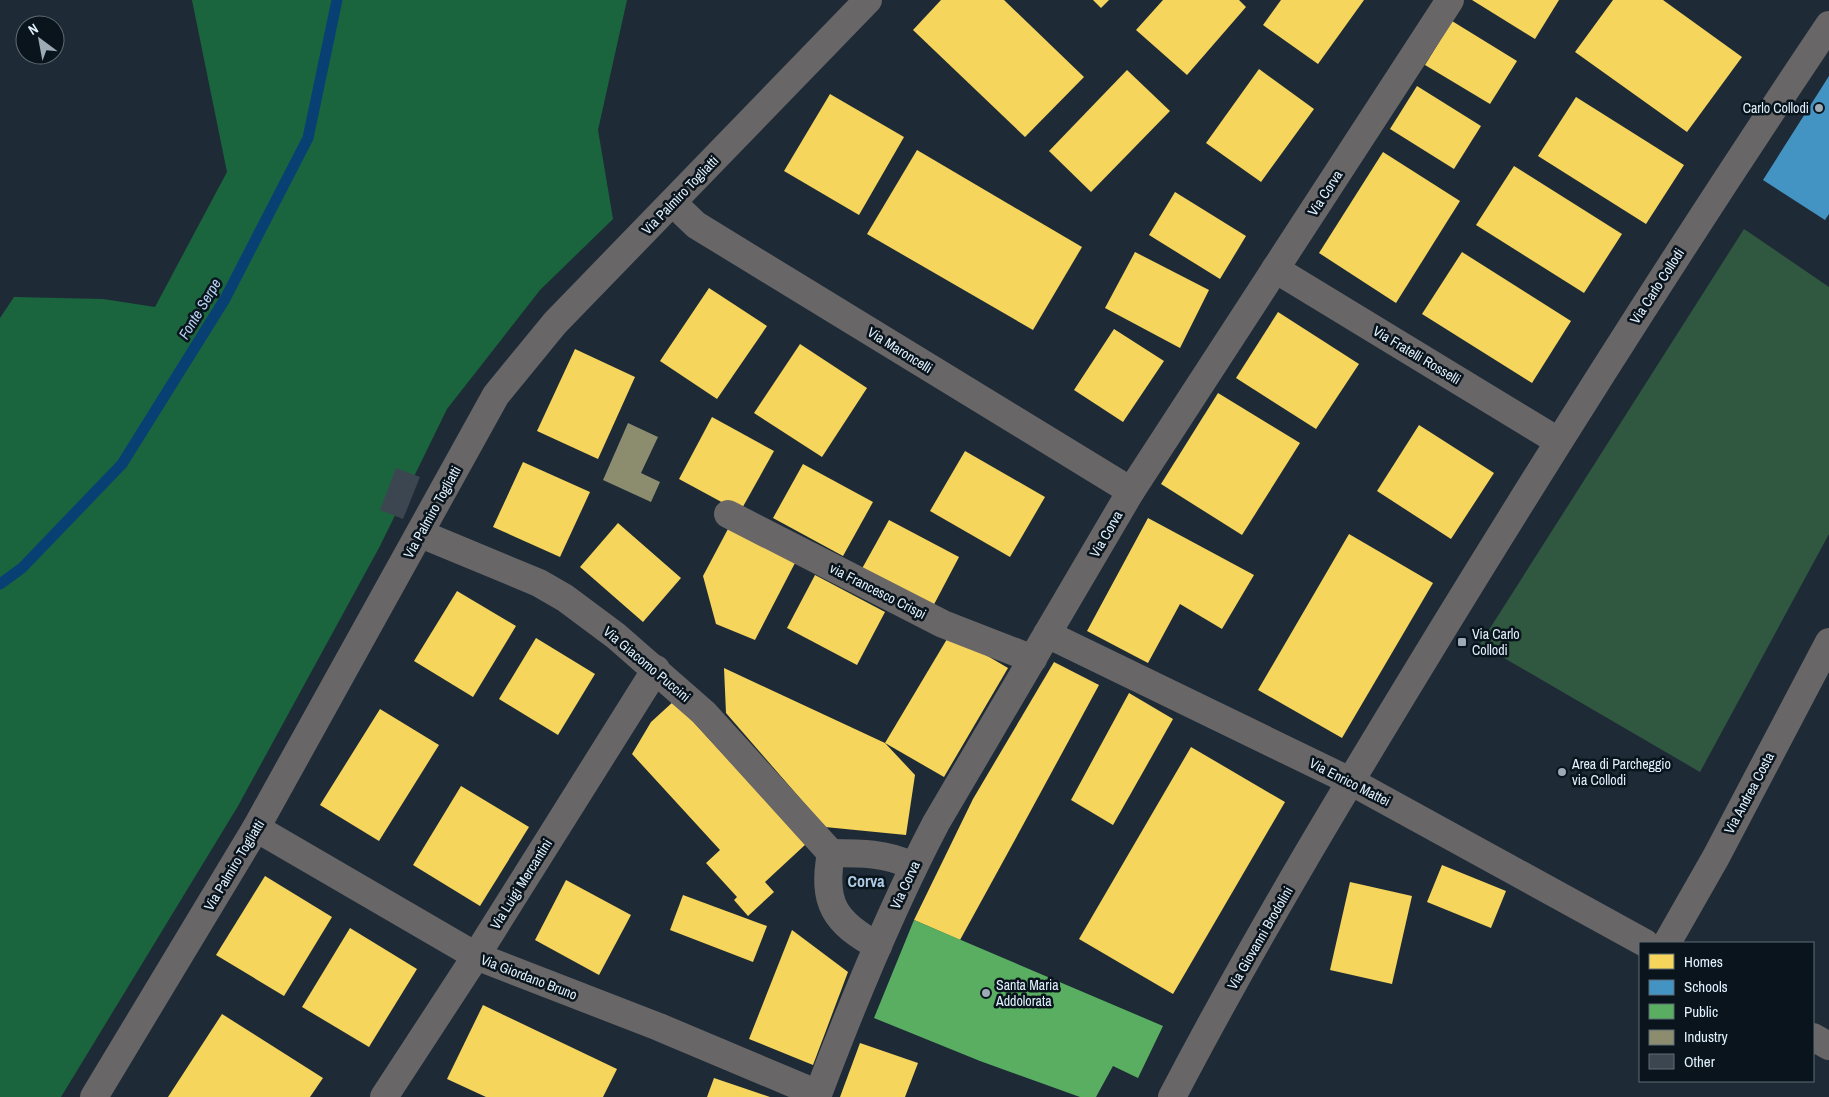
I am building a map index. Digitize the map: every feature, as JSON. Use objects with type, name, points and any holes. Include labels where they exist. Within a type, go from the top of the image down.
[{"type":"street","name":"Via Palmiro Togliatti","points":[[94,1097],[256,828],[421,534],[496,395],[556,323],[868,0]]},
{"type":"street","name":"Via Corva","points":[[817,1096],[878,946],[913,866],[936,823],[1131,492],[1450,0]]},
{"type":"street","name":"Via Carlo Collodi","points":[[1350,781],[1558,441],[1708,206],[1829,25]]},
{"type":"street","name":"Via Maroncelli","points":[[673,202],[696,225],[1131,492]]},
{"type":"street","name":"Via Fratelli Rosselli","points":[[1275,269],[1558,441]]},
{"type":"street","name":"via Francesco Crispi","points":[[728,514],[943,624],[1033,660]]},
{"type":"street","name":"Via Giacomo Puccini","points":[[421,534],[539,583],[589,616],[656,669],[704,713],[831,853]]},
{"type":"street","name":"Via Enrico Mattei","points":[[1048,634],[1350,781],[1643,942]]},
{"type":"street","name":"Via Andrea Costa","points":[[1669,942],[1716,857],[1829,642]]},
{"type":"street","name":"Via Luigi Mercantini","points":[[384,1097],[476,956],[656,669]]},
{"type":"street","name":"Via Giovanni Brodolini","points":[[1172,1097],[1350,781]]},
{"type":"street","name":"Via Giordano Bruno","points":[[256,828],[476,956],[660,1027],[817,1096]]},
{"type":"street","points":[[878,946],[858,934],[835,912],[828,893],[827,874],[831,853],[874,854],[900,859],[913,866]]},
{"type":"street","points":[[1814,1037],[1829,1046]]},
{"type":"green space","points":[[192,0],[627,0],[598,130],[613,219],[540,290],[447,409],[380,546],[238,806],[61,1097],[0,1097],[0,318],[14,297],[103,299],[155,307],[227,172]]},
{"type":"green space","points":[[1744,229],[1829,287],[1829,534],[1700,772],[1480,644]]},
{"type":"building: Homes","points":[[941,0],[1004,0],[1084,77],[1025,137],[913,30]]},
{"type":"building: Homes","points":[[1093,0],[1109,0],[1101,8]]},
{"type":"building: Homes","points":[[1163,0],[1239,0],[1246,7],[1187,75],[1136,30]]},
{"type":"building: Homes","points":[[1281,0],[1364,0],[1318,64],[1263,25]]},
{"type":"building: Homes","points":[[1472,0],[1559,0],[1535,39]]},
{"type":"building: Homes","points":[[1613,0],[1663,0],[1742,57],[1687,132],[1575,52]]},
{"type":"building: Homes","points":[[1452,21],[1517,61],[1490,104],[1425,65]]},
{"type":"building: Homes","points":[[1259,69],[1314,109],[1261,182],[1206,143]]},
{"type":"building: Homes","points":[[1127,70],[1170,111],[1091,192],[1049,151]]},
{"type":"building: Homes","points":[[1417,86],[1481,126],[1454,169],[1390,129]]},
{"type":"building: Homes","points":[[830,94],[904,137],[859,215],[784,171]]},
{"type":"building: Homes","points":[[1576,97],[1684,165],[1646,224],[1538,156]]},
{"type":"building: Homes","points":[[917,150],[1082,247],[1033,330],[867,234]]},
{"type":"building: Homes","points":[[1383,152],[1460,201],[1396,303],[1319,253]]},
{"type":"building: Homes","points":[[1514,166],[1622,234],[1584,293],[1476,225]]},
{"type":"building: Homes","points":[[1175,192],[1246,236],[1220,279],[1149,235]]},
{"type":"building: Homes","points":[[1135,252],[1209,290],[1180,348],[1105,308]]},
{"type":"building: Homes","points":[[1462,252],[1571,321],[1532,383],[1422,314]]},
{"type":"building: Homes","points":[[709,288],[767,326],[717,399],[660,361]]},
{"type":"building: Homes","points":[[1278,312],[1359,364],[1316,429],[1236,378]]},
{"type":"building: Homes","points":[[1114,329],[1164,361],[1123,422],[1074,390]]},
{"type":"building: Homes","points":[[800,344],[867,388],[822,457],[754,413]]},
{"type":"building: Homes","points":[[575,349],[635,377],[598,459],[537,431]]},
{"type":"building: Homes","points":[[1218,393],[1300,443],[1242,535],[1161,484]]},
{"type":"building: Homes","points":[[712,417],[774,451],[740,512],[679,479]]},
{"type":"building: Homes","points":[[1419,425],[1494,473],[1451,539],[1377,491]]},
{"type":"building: Homes","points":[[965,451],[1045,497],[1010,557],[930,511]]},
{"type":"building: Homes","points":[[523,462],[590,492],[560,557],[493,527]]},
{"type":"building: Homes","points":[[803,464],[873,502],[843,556],[773,518]]},
{"type":"building: Homes","points":[[1148,518],[1254,575],[1222,629],[1180,604],[1148,663],[1087,631]]},
{"type":"building: Homes","points":[[889,520],[959,557],[930,612],[859,574]]},
{"type":"building: Homes","points":[[618,523],[681,578],[643,622],[580,567]]},
{"type":"building: Homes","points":[[729,527],[795,563],[755,640],[716,624],[703,576]]},
{"type":"building: Homes","points":[[1349,534],[1433,583],[1342,738],[1258,690]]},
{"type":"building: Homes","points":[[815,575],[885,612],[857,665],[787,628]]},
{"type":"building: Homes","points":[[457,591],[516,626],[473,697],[414,661]]},
{"type":"building: Homes","points":[[950,634],[1008,668],[944,777],[885,743]]},
{"type":"building: Homes","points":[[536,638],[595,674],[558,735],[499,699]]},
{"type":"building: Homes","points":[[1054,662],[1099,685],[960,940],[914,920],[973,799]]},
{"type":"building: Homes","points":[[724,668],[885,743],[915,775],[906,835],[825,827],[726,713]]},
{"type":"building: Homes","points":[[1129,693],[1173,719],[1113,825],[1071,800]]},
{"type":"building: Homes","points":[[674,701],[806,844],[765,882],[774,892],[748,916],[734,900],[737,897],[706,863],[720,850],[632,754],[651,722]]},
{"type":"building: Homes","points":[[380,709],[439,745],[379,841],[320,805]]},
{"type":"building: Homes","points":[[1191,747],[1285,802],[1173,994],[1079,939]]},
{"type":"building: Homes","points":[[461,786],[529,827],[480,906],[413,865]]},
{"type":"building: Homes","points":[[1442,865],[1506,891],[1491,928],[1427,902]]},
{"type":"building: Homes","points":[[265,876],[332,917],[284,996],[216,955]]},
{"type":"building: Homes","points":[[566,880],[631,915],[599,975],[535,940]]},
{"type":"building: Homes","points":[[1350,882],[1412,896],[1392,984],[1330,970]]},
{"type":"building: Homes","points":[[683,895],[767,926],[753,962],[670,930]]},
{"type":"building: Homes","points":[[350,928],[417,969],[369,1047],[302,1007]]},
{"type":"building: Homes","points":[[792,930],[848,972],[813,1065],[749,1039]]},
{"type":"building: Homes","points":[[483,1005],[617,1069],[603,1097],[486,1097],[447,1079]]},
{"type":"building: Homes","points":[[222,1014],[323,1078],[310,1097],[168,1097]]},
{"type":"building: Homes","points":[[860,1043],[918,1063],[905,1097],[840,1097]]},
{"type":"building: Homes","points":[[714,1078],[770,1097],[707,1097]]},
{"type":"building: Schools","points":[[1829,76],[1829,214],[1825,220],[1763,180]]},
{"type":"building: Public","name":"Santa Maria Addolorata","points":[[914,920],[1163,1026],[1138,1078],[1113,1066],[1096,1097],[1080,1097],[980,1061],[874,1018]]},
{"type":"building: Industry","points":[[628,423],[658,437],[641,473],[660,482],[651,502],[603,480]]},
{"type":"building: Other","points":[[396,468],[420,477],[403,519],[380,510]]},
{"type":"waterway","name":"Fonte Serpe","points":[[0,584],[22,568],[122,464],[225,299],[308,138],[337,0]]},
{"type":"place","name":"Carlo Collodi","points":[[1819,108]]},
{"type":"place","name":"Via Carlo Collodi","points":[[1462,642]]},
{"type":"place","name":"Area di Parcheggio via Collodi","points":[[1562,772]]},
{"type":"place","name":"Santa Maria Addolorata","points":[[986,993]]},
{"type":"district","name":"Corva","points":[[866,881]]}]
